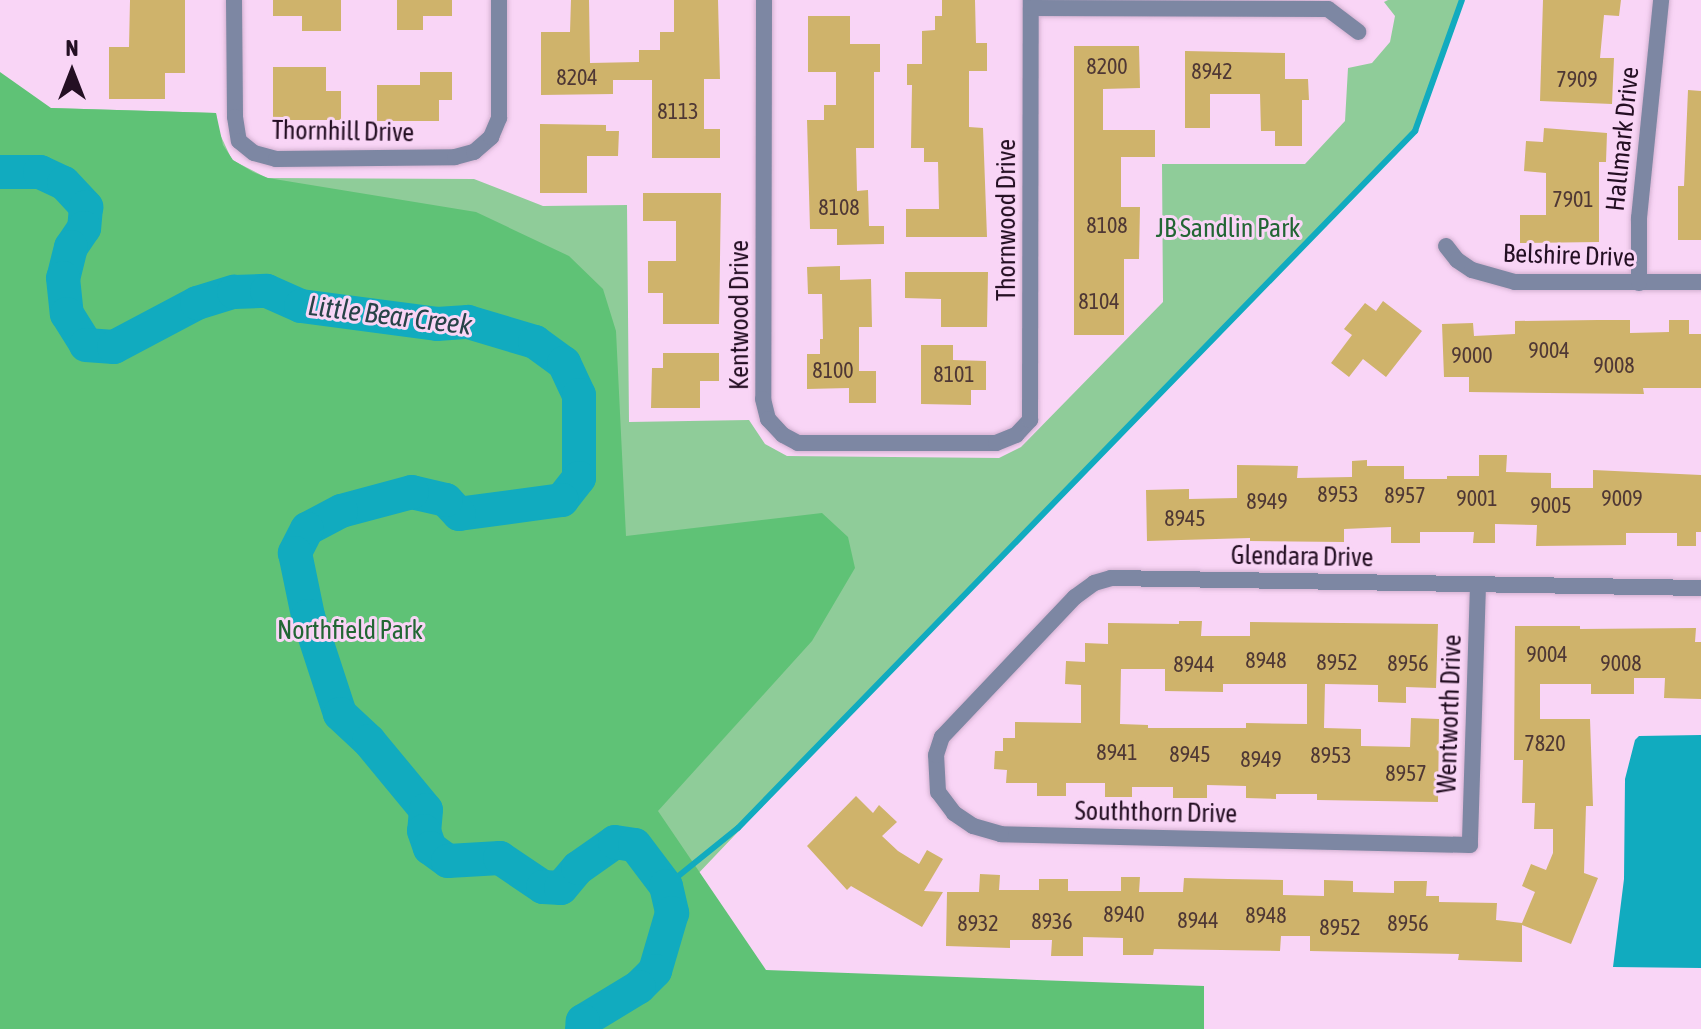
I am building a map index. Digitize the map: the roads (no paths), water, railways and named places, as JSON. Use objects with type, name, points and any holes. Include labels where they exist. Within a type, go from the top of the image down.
[{"type":"street","name":"Thornhill Drive","points":[[234,0],[235,117],[239,141],[254,153],[276,159],[455,157],[474,152],[491,137],[499,118],[499,0]]},
{"type":"street","name":"Kentwood Drive","points":[[764,0],[763,399],[768,419],[783,435],[798,443],[996,443],[1016,435]]},
{"type":"street","name":"Hallmark Drive","points":[[1639,283],[1639,218],[1661,0]]},
{"type":"street","name":"Thornwood Drive","points":[[1016,435],[1030,420],[1031,402],[1031,4]]},
{"type":"street","points":[[1031,4],[1328,9],[1358,32]]},
{"type":"street","name":"Belshire Drive","points":[[1446,246],[1457,260],[1493,279],[1515,282],[1701,282]]},
{"type":"street","name":"Glendara Drive","points":[[959,719],[1075,597],[1094,583],[1111,578],[1701,588]]},
{"type":"street","name":"Wentworth Drive","points":[[1470,845],[1478,585]]},
{"type":"street","name":"Souththorn Drive","points":[[959,719],[942,737],[936,755],[938,792],[954,813],[973,826],[1001,834],[1470,845]]},
{"type":"water","points":[[1701,735],[1701,968],[1613,967],[1624,879],[1625,779],[1635,740],[1639,736]]},
{"type":"waterway","points":[[666,886],[738,828],[1415,131],[1462,0]]},
{"type":"waterway","name":"Little Bear Creek","points":[[0,172],[40,172],[64,183],[86,207],[84,228],[71,247],[63,278],[67,314],[86,345],[114,347],[197,303],[234,292],[267,291],[301,306],[437,324],[468,322],[535,342],[564,363],[579,395],[579,478],[562,500],[459,514],[446,500],[412,492],[341,511],[307,529],[295,553],[308,616],[340,714],[369,741],[426,810],[424,831],[430,848],[448,861],[500,858],[543,887],[561,888],[578,868],[615,842],[635,845],[666,886],[672,913],[655,971],[639,987],[583,1021],[582,1029]]},
{"type":"park label","name":"JB Sandlin Park","points":[[1228,229]]},
{"type":"park label","name":"Northfield Park","points":[[350,631]]}]
